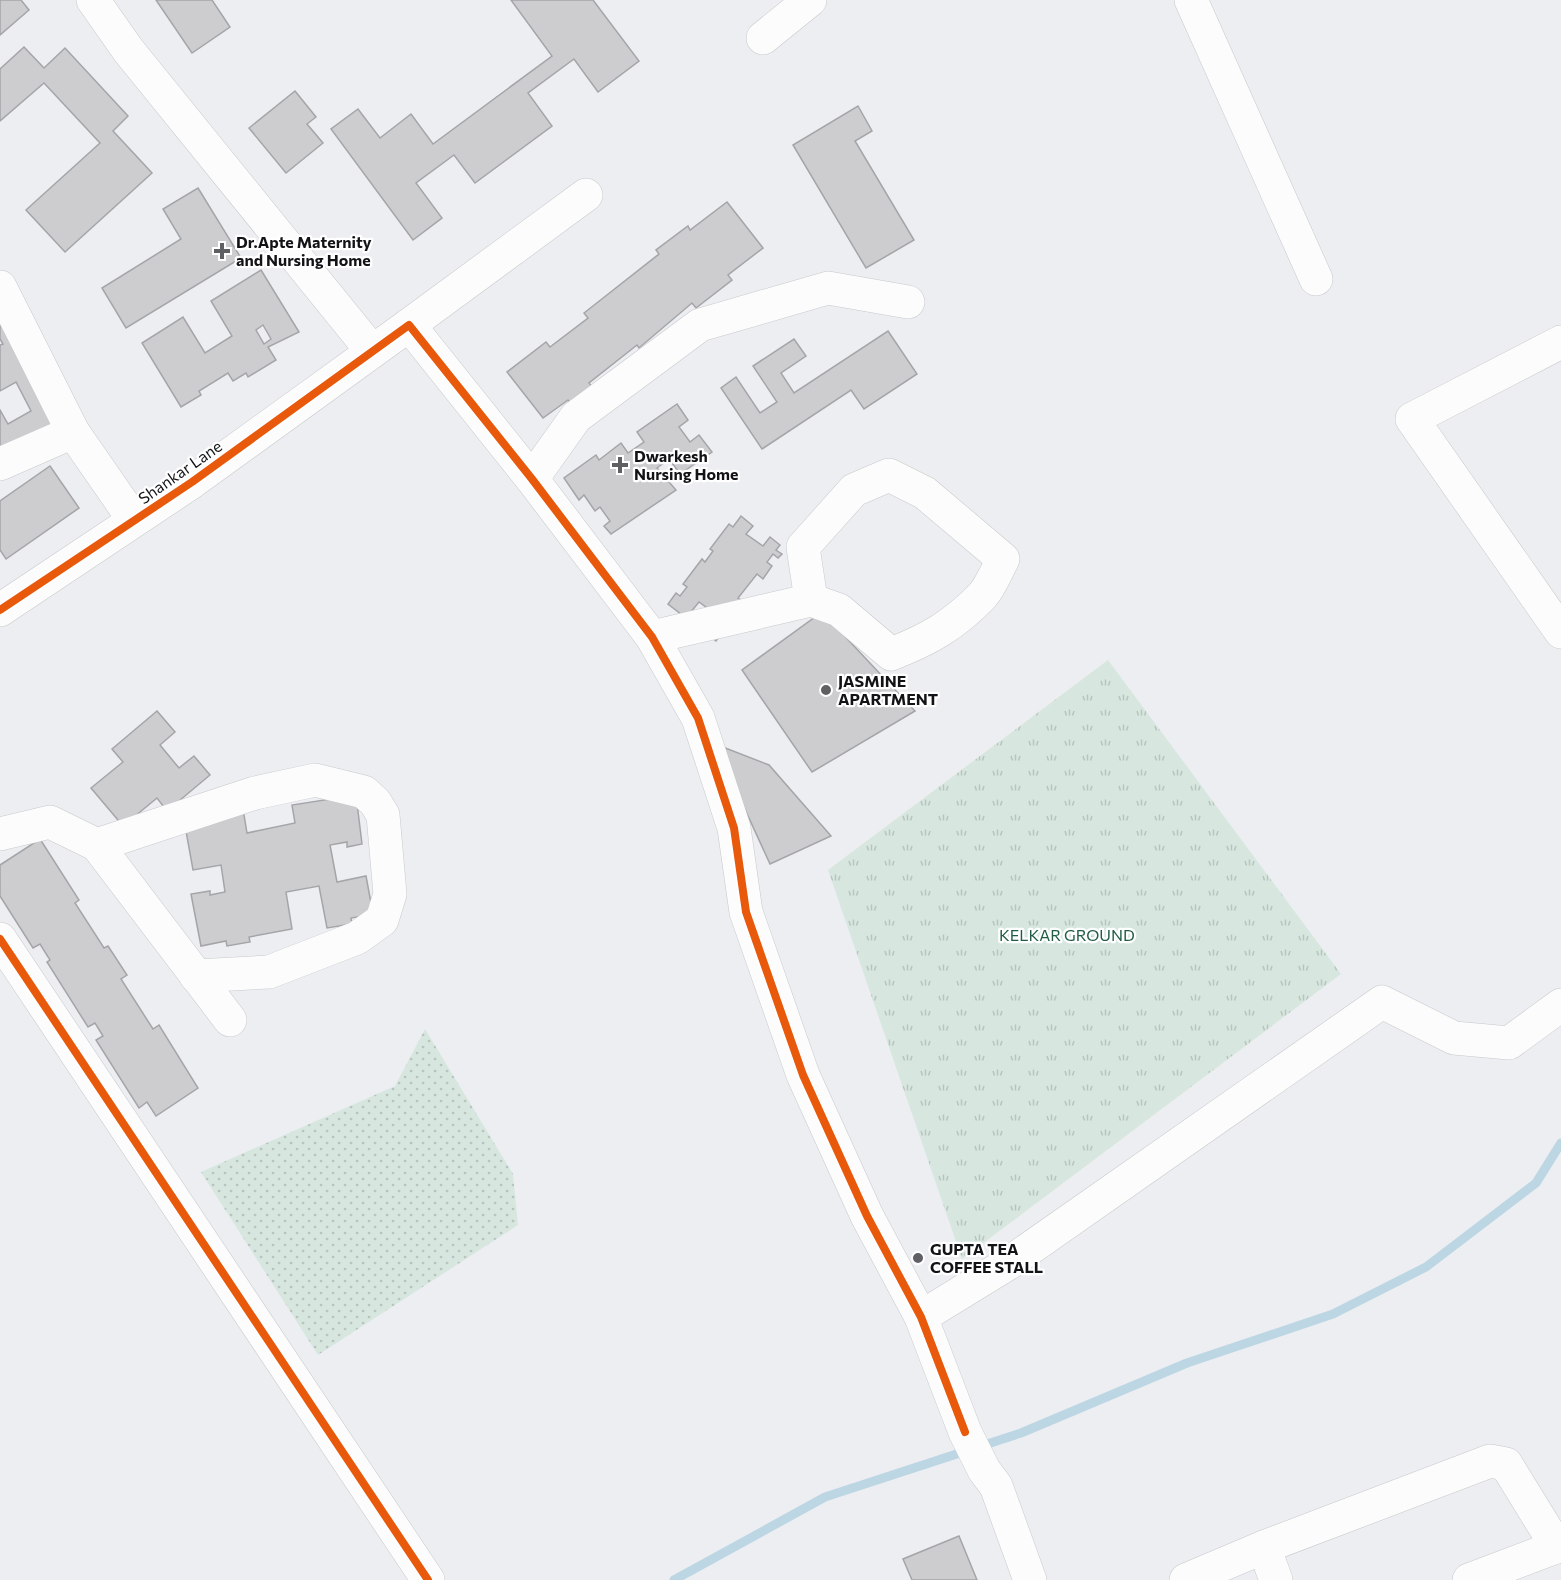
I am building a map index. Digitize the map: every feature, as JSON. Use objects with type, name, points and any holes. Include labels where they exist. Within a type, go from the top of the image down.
[{"type":"street","points":[[93,0],[128,50],[372,351]]},
{"type":"street","points":[[764,38],[810,0]]},
{"type":"street","points":[[1191,0],[1316,279]]},
{"type":"street","name":"Shankar Lane","points":[[0,610],[192,482],[586,195]]},
{"type":"street","points":[[0,287],[73,432],[134,520]]},
{"type":"street","points":[[532,479],[576,417],[700,325],[828,288],[908,302]]},
{"type":"street","points":[[409,325],[532,479],[652,637],[698,718],[734,828],[746,912],[803,1075],[867,1216],[921,1317],[965,1432],[984,1470],[996,1486],[1030,1580]]},
{"type":"street","points":[[1561,342],[1412,419],[1561,632]]},
{"type":"street","points":[[0,464],[73,432]]},
{"type":"street","points":[[652,637],[811,600],[839,610],[891,654],[928,640],[944,629],[983,595],[1003,559],[925,494],[889,475],[854,490],[803,547],[811,600]]},
{"type":"street","points":[[98,845],[255,793],[315,780],[364,792],[375,802],[383,815],[390,894],[382,920],[357,938],[269,972],[196,976]]},
{"type":"street","points":[[0,834],[50,822],[98,845],[230,1020]]},
{"type":"street","points":[[0,939],[428,1580]]},
{"type":"street","points":[[921,1317],[1008,1263],[1382,1002],[1454,1038],[1509,1043],[1561,1005]]},
{"type":"street","points":[[1186,1580],[1264,1547],[1490,1461],[1506,1464],[1559,1546],[1469,1580]]},
{"type":"street","points":[[1264,1547],[1276,1580]]},
{"type":"green space","name":"KELKAR GROUND","points":[[1108,660],[1341,974],[962,1259],[828,870]]},
{"type":"green space","points":[[425,1029],[513,1174],[518,1225],[318,1355],[201,1172],[395,1086]]},
{"type":"building","points":[[0,0],[21,0],[29,10],[0,35]]},
{"type":"building","points":[[156,0],[212,0],[230,27],[192,53]]},
{"type":"building","points":[[511,0],[593,0],[639,61],[598,92],[574,59],[528,93],[552,126],[475,183],[454,155],[416,183],[442,218],[413,240],[331,129],[358,109],[380,138],[411,114],[433,144],[552,56]]},
{"type":"building","points":[[24,47],[44,68],[65,48],[128,116],[113,131],[152,173],[65,252],[26,210],[100,143],[44,83],[0,121],[0,69]]},
{"type":"building","points":[[295,91],[316,117],[307,124],[323,143],[286,173],[249,128]]},
{"type":"building","points":[[858,106],[872,131],[855,141],[914,240],[866,268],[793,145]]},
{"type":"building","points":[[198,188],[241,258],[126,328],[102,288],[181,239],[163,209]]},
{"type":"building","points":[[727,202],[763,248],[728,275],[732,280],[696,308],[692,303],[639,348],[637,345],[589,383],[592,387],[570,403],[568,400],[543,418],[507,372],[546,342],[550,347],[588,318],[584,313],[659,254],[656,250],[688,226],[690,230]]},
{"type":"building","points":[[261,270],[299,332],[268,347],[276,360],[248,377],[246,373],[233,381],[228,373],[199,391],[201,395],[181,407],[142,343],[183,317],[205,353],[232,336],[211,301]],"holes":[[[263,325],[271,339],[264,344],[256,330]]]},
{"type":"building","points":[[0,310],[63,421],[0,451],[0,410],[8,424],[31,411],[16,382],[0,391],[0,345],[3,344],[0,339]]},
{"type":"building","points":[[888,331],[917,374],[864,409],[851,390],[762,449],[721,388],[736,377],[760,413],[777,402],[753,366],[794,339],[806,356],[781,373],[794,393]]},
{"type":"building","points":[[677,404],[688,420],[679,427],[690,442],[699,435],[712,452],[680,474],[669,459],[657,468],[676,490],[611,534],[604,526],[610,521],[600,507],[595,511],[584,495],[579,500],[564,478],[596,455],[599,460],[621,443],[628,453],[644,442],[637,432]]},
{"type":"building","points":[[50,466],[79,508],[6,559],[0,550],[0,501]]},
{"type":"building","points":[[741,516],[753,526],[746,534],[763,546],[770,537],[780,545],[776,550],[782,554],[778,558],[773,554],[767,562],[772,566],[763,579],[757,574],[738,598],[745,603],[716,641],[702,630],[714,613],[699,602],[686,618],[668,604],[676,593],[680,596],[687,587],[683,584],[702,559],[705,562],[713,551],[710,549],[729,524],[733,527]]},
{"type":"building","name":"JASMINE APARTMENT","points":[[822,612],[915,711],[812,772],[742,670]]},
{"type":"building","points":[[157,711],[175,732],[160,745],[179,768],[194,756],[210,775],[167,811],[157,798],[123,826],[91,788],[123,762],[112,749]]},
{"type":"building","points":[[715,744],[769,765],[831,836],[770,864]]},
{"type":"building","points":[[356,795],[362,844],[347,847],[347,842],[330,845],[337,882],[366,876],[373,914],[351,918],[352,924],[327,928],[319,886],[286,892],[292,929],[249,937],[250,942],[227,946],[226,941],[201,946],[191,894],[210,891],[210,895],[225,892],[221,865],[193,870],[184,820],[243,809],[247,833],[295,823],[292,805]]},
{"type":"building","points":[[40,839],[79,900],[75,903],[104,948],[108,946],[127,975],[121,979],[153,1029],[159,1025],[198,1088],[156,1116],[147,1102],[139,1108],[96,1040],[103,1036],[95,1023],[88,1027],[47,962],[50,960],[40,944],[33,948],[0,896],[0,865]]},
{"type":"building","points":[[959,1536],[977,1580],[912,1580],[903,1559]]},
{"type":"waterway","points":[[674,1580],[825,1497],[1021,1433],[1187,1363],[1333,1314],[1426,1267],[1536,1183],[1561,1143]]},
{"type":"cycle path","points":[[0,610],[192,482],[409,325],[532,479],[652,637],[698,718],[734,828],[746,912],[803,1075],[867,1216],[921,1317],[965,1432]]},
{"type":"cycle path","points":[[0,939],[428,1580]]},
{"type":"place","name":"Dr.Apte Maternity and Nursing Home","points":[[222,251]]},
{"type":"place","name":"Dwarkesh Nursing Home","points":[[620,465]]},
{"type":"place","name":"JASMINE APARTMENT","points":[[826,690]]},
{"type":"place","name":"GUPTA TEA COFFEE STALL","points":[[918,1258]]}]
